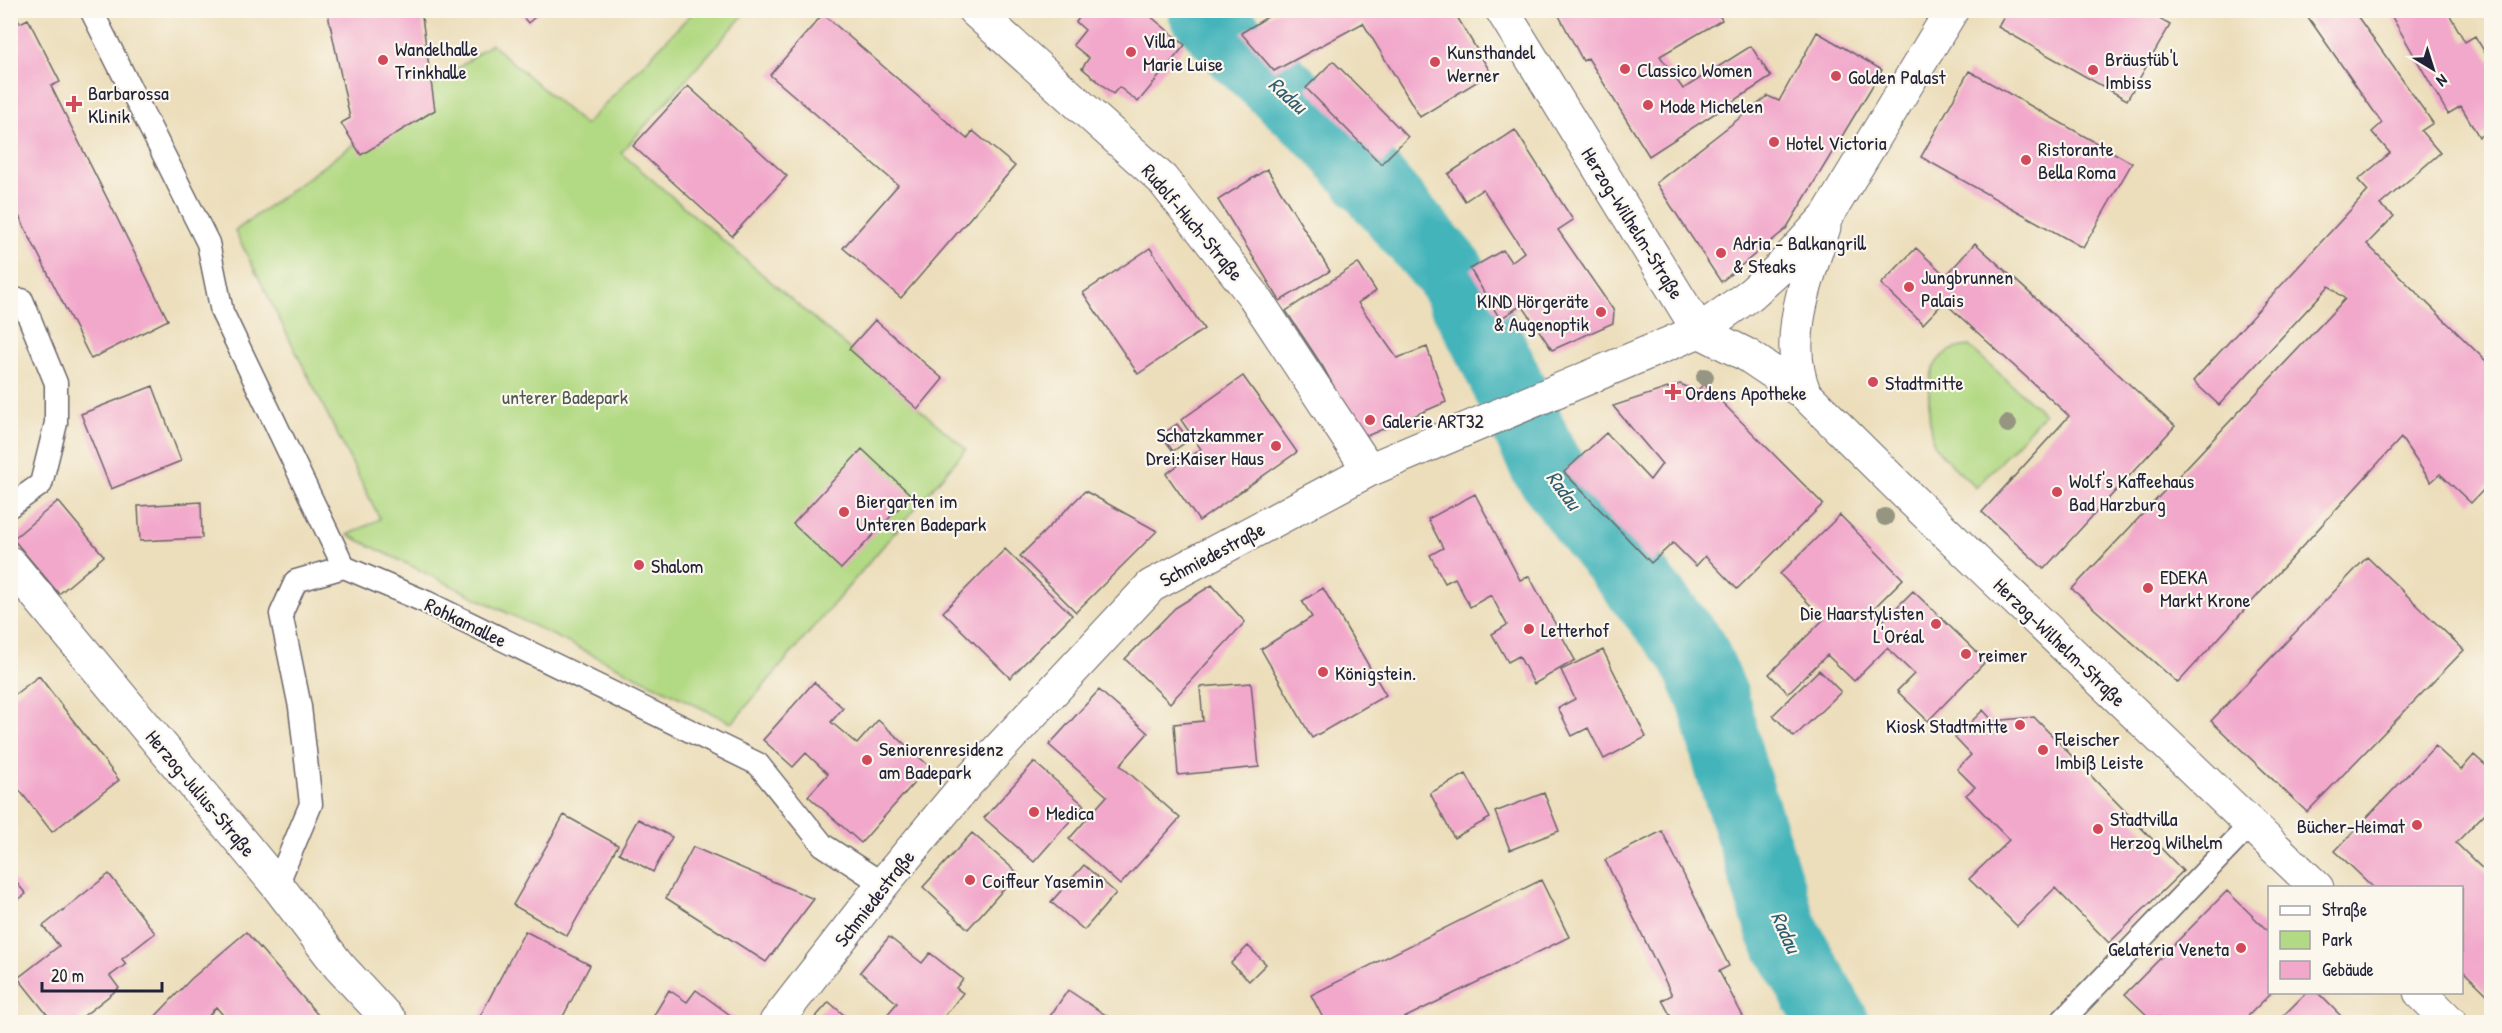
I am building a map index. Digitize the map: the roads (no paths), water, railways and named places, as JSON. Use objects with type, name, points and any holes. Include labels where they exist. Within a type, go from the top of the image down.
[{"type":"street","name":"Rudolf-Huch-Straße","points":[[974,10],[1162,179],[1254,296],[1369,471]]},
{"type":"street","name":"Herzog-Wilhelm-Straße","points":[[1502,10],[1699,332],[1747,354],[1804,394],[2315,886]]},
{"type":"street","points":[[1804,394],[1798,378],[1795,340],[1805,286],[1827,216],[1952,10]]},
{"type":"street","name":"Schmiedestraße","points":[[776,1023],[883,884],[969,781],[1151,586],[1369,471],[1699,332],[1751,294],[1781,267],[1827,216]]},
{"type":"street","name":"Herzog-Julius-Straße","points":[[10,563],[277,885],[339,966],[391,1023]]},
{"type":"street","points":[[2421,994],[2450,1023]]},
{"type":"lane","points":[[91,10],[208,243],[222,312],[344,567],[296,581],[281,615],[300,707],[311,804],[277,885]]},
{"type":"lane","points":[[10,506],[41,484],[56,423],[56,383],[22,300]]},
{"type":"lane","name":"Rohkamallee","points":[[344,567],[426,602],[758,764],[823,845],[883,884]]},
{"type":"lane","points":[[2061,1023],[2251,824]]},
{"type":"waterway","name":"Radau","points":[[1204,10],[1241,52],[1332,136],[1450,273],[1487,340],[1545,464],[1588,523],[1692,650],[1713,698],[1730,765],[1782,930],[1833,1022]]},
{"type":"place","name":"Villa Marie Luise","points":[[1131,52]]},
{"type":"place","name":"Wandelhalle Trinkhalle","points":[[383,60]]},
{"type":"place","name":"Kunsthandel Werner","points":[[1435,62]]},
{"type":"place","name":"Classico Women","points":[[1625,69]]},
{"type":"place","name":"Bräustüb'l Imbiss","points":[[2093,70]]},
{"type":"place","name":"Golden Palast","points":[[1836,76]]},
{"type":"place","name":"Barbarossa Klinik","points":[[74,104]]},
{"type":"place","name":"Mode Michelen","points":[[1648,105]]},
{"type":"place","name":"Hotel Victoria","points":[[1774,142]]},
{"type":"place","name":"Ristorante Bella Roma","points":[[2026,160]]},
{"type":"place","name":"Adria - Balkangrill & Steaks","points":[[1721,253]]},
{"type":"place","name":"Jungbrunnen Palais","points":[[1909,287]]},
{"type":"place","name":"KIND Hörgeräte & Augenoptik","points":[[1601,312]]},
{"type":"place","name":"Stadtmitte","points":[[1873,382]]},
{"type":"place","name":"Ordens Apotheke","points":[[1673,392]]},
{"type":"place","name":"Galerie ART32","points":[[1370,420]]},
{"type":"place","name":"Schatzkammer Drei:Kaiser Haus","points":[[1276,446]]},
{"type":"place","name":"Wolf's Kaffeehaus Bad Harzburg","points":[[2057,492]]},
{"type":"place","name":"Biergarten im Unteren Badepark","points":[[844,512]]},
{"type":"place","name":"Shalom","points":[[639,565]]},
{"type":"place","name":"EDEKA Markt Krone","points":[[2148,588]]},
{"type":"place","name":"Die Haarstylisten L'Oréal","points":[[1936,624]]},
{"type":"place","name":"Letterhof","points":[[1529,629]]},
{"type":"place","name":"reimer","points":[[1966,654]]},
{"type":"place","name":"Königstein.","points":[[1323,672]]},
{"type":"place","name":"Kiosk Stadtmitte","points":[[2020,725]]},
{"type":"place","name":"Fleischer Imbiß Leiste","points":[[2043,750]]},
{"type":"place","name":"Seniorenresidenz am Badepark","points":[[867,760]]},
{"type":"place","name":"Medica","points":[[1034,812]]},
{"type":"place","name":"Bücher-Heimat","points":[[2417,825]]},
{"type":"place","name":"Stadtvilla Herzog Wilhelm","points":[[2098,829]]},
{"type":"place","name":"Coiffeur Yasemin","points":[[970,880]]},
{"type":"place","name":"Gelateria Veneta","points":[[2241,948]]},
{"type":"park label","name":"unterer Badepark","points":[[565,396]]}]
